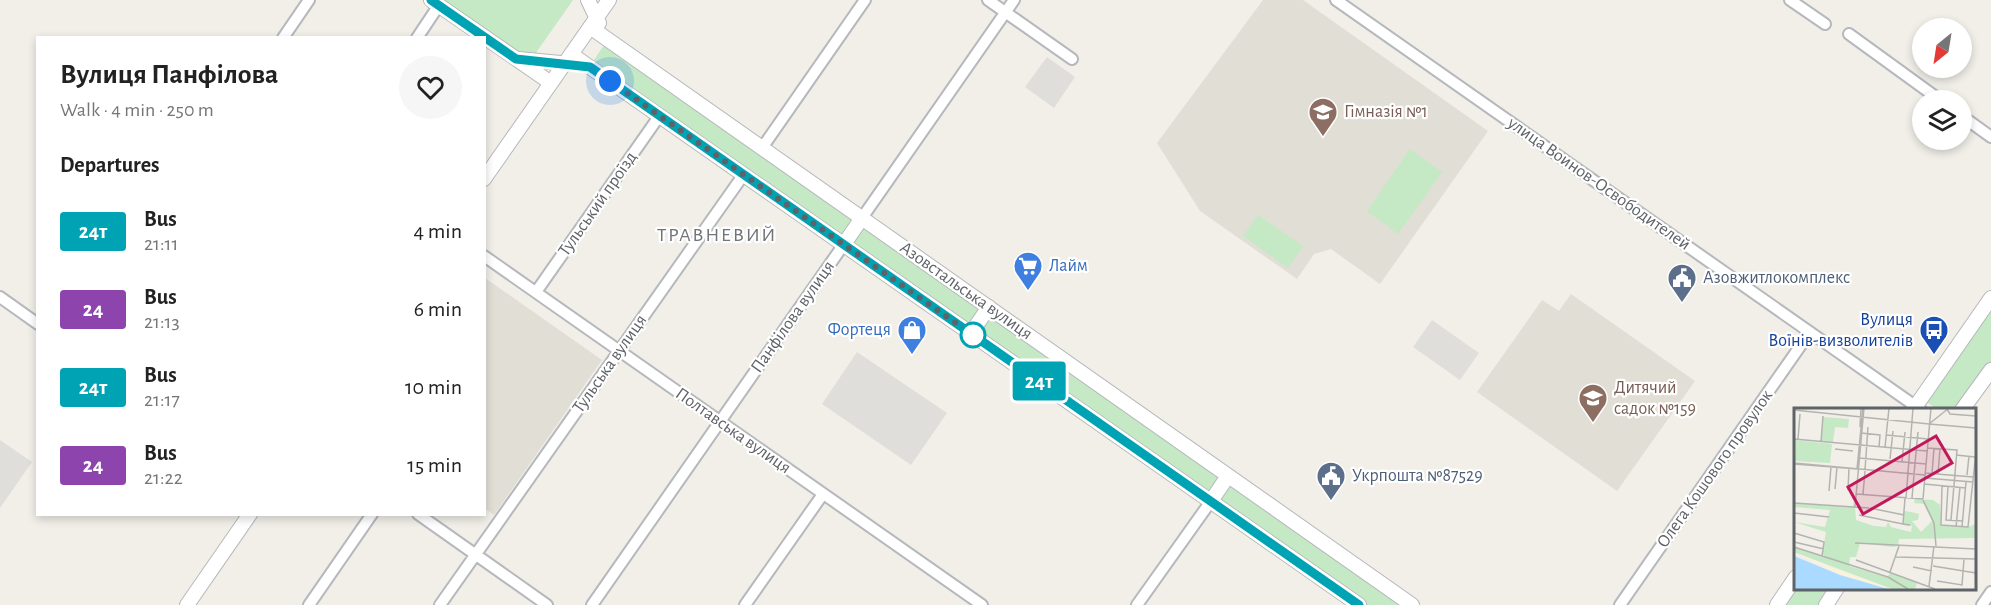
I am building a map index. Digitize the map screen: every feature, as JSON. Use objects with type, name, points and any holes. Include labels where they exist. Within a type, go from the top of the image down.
[{"type":"street","points":[[284,36],[309,0]]},
{"type":"street","name":"Азовстальська вулиця","points":[[588,0],[593,23],[609,41],[1412,605]]},
{"type":"street","points":[[486,176],[609,0]]},
{"type":"street","points":[[762,148],[865,0]]},
{"type":"street","points":[[988,0],[1072,59]]},
{"type":"street","name":"Панфілова вулиця","points":[[592,605],[1014,0]]},
{"type":"street","name":"улица Воинов-Освободителей","points":[[1336,0],[1810,332],[1915,408]]},
{"type":"street","points":[[1790,0],[1825,24]]},
{"type":"street","points":[[418,36],[435,3],[483,36]]},
{"type":"street","points":[[1849,34],[1926,90]]},
{"type":"street","points":[[486,38],[551,83]]},
{"type":"street","name":"Азовстальська вулиця","points":[[516,59],[568,59],[590,67],[1359,605]]},
{"type":"street","name":"Тульський проїзд","points":[[536,292],[660,115]]},
{"type":"street","points":[[1972,123],[1991,137]]},
{"type":"street","name":"Тульська вулиця","points":[[440,605],[744,174]]},
{"type":"street","name":"Полтавська вулиця","points":[[486,257],[982,605]]},
{"type":"street","points":[[0,297],[36,323]]},
{"type":"street","points":[[1917,408],[1991,298]]},
{"type":"street","points":[[970,333],[988,307]]},
{"type":"street","name":"Олега Кошового провулок","points":[[1620,605],[1810,332]]},
{"type":"street","points":[[1963,408],[1991,369]]},
{"type":"street","points":[[1137,605],[1228,476]]},
{"type":"street","points":[[745,605],[823,494]]},
{"type":"street","points":[[188,605],[249,516]]},
{"type":"street","points":[[309,605],[371,516]]},
{"type":"street","points":[[421,516],[547,605]]},
{"type":"street","points":[[1777,605],[1794,580]]},
{"type":"street","points":[[1826,605],[1837,590]]},
{"type":"street","points":[[1982,605],[1991,592]]},
{"type":"shaded area","name":"Гімназія №1","points":[[1263,0],[1303,0],[1488,131],[1380,284],[1331,249],[1314,254],[1297,279],[1200,211],[1157,143]]},
{"type":"shaded area","points":[[1047,57],[1075,77],[1054,108],[1025,87]]},
{"type":"shaded area","points":[[486,279],[602,360],[494,515],[486,509]]},
{"type":"shaded area","name":"Дитячий садок №159","points":[[1571,294],[1695,381],[1617,491],[1477,392],[1542,300],[1559,311]]},
{"type":"shaded area","points":[[1432,320],[1479,353],[1460,380],[1413,347]]},
{"type":"shaded area","points":[[857,352],[947,413],[911,465],[822,404]]},
{"type":"shaded area","points":[[0,440],[32,462],[0,508]]},
{"type":"green space","points":[[437,0],[573,0],[533,57],[517,56]]},
{"type":"green space","points":[[606,42],[1405,605],[1363,605],[592,63]]},
{"type":"green space","points":[[1410,149],[1442,172],[1398,234],[1367,211]]},
{"type":"green space","points":[[1258,215],[1303,246],[1288,268],[1243,236]]},
{"type":"green space","points":[[1991,305],[1991,364],[1960,408],[1935,408],[1924,400]]},
{"type":"green space","points":[[1794,590],[1832,590],[1822,605],[1781,605]]},
{"type":"bus line","name":"24т","points":[[431,0],[483,36]]},
{"type":"bus line","name":"24т","points":[[486,38],[516,59],[590,67],[1359,605]]},
{"type":"place","name":"Гімназія №1","points":[[1323,138]]},
{"type":"place","name":"Лайм","points":[[1028,292]]},
{"type":"place","name":"Азовжитлокомплекс","points":[[1682,304]]},
{"type":"place","name":"Фортеця","points":[[912,356]]},
{"type":"place","name":"Вулиця Воїнів-визволителів","points":[[1934,356]]},
{"type":"place","name":"Дитячий садок №159","points":[[1593,424]]},
{"type":"place","name":"Укрпошта №87529","points":[[1331,502]]},
{"type":"district","name":"ТРАВНЕВИЙ","points":[[717,235]]},
{"type":"route","points":[[610,81],[973,335]]}]
